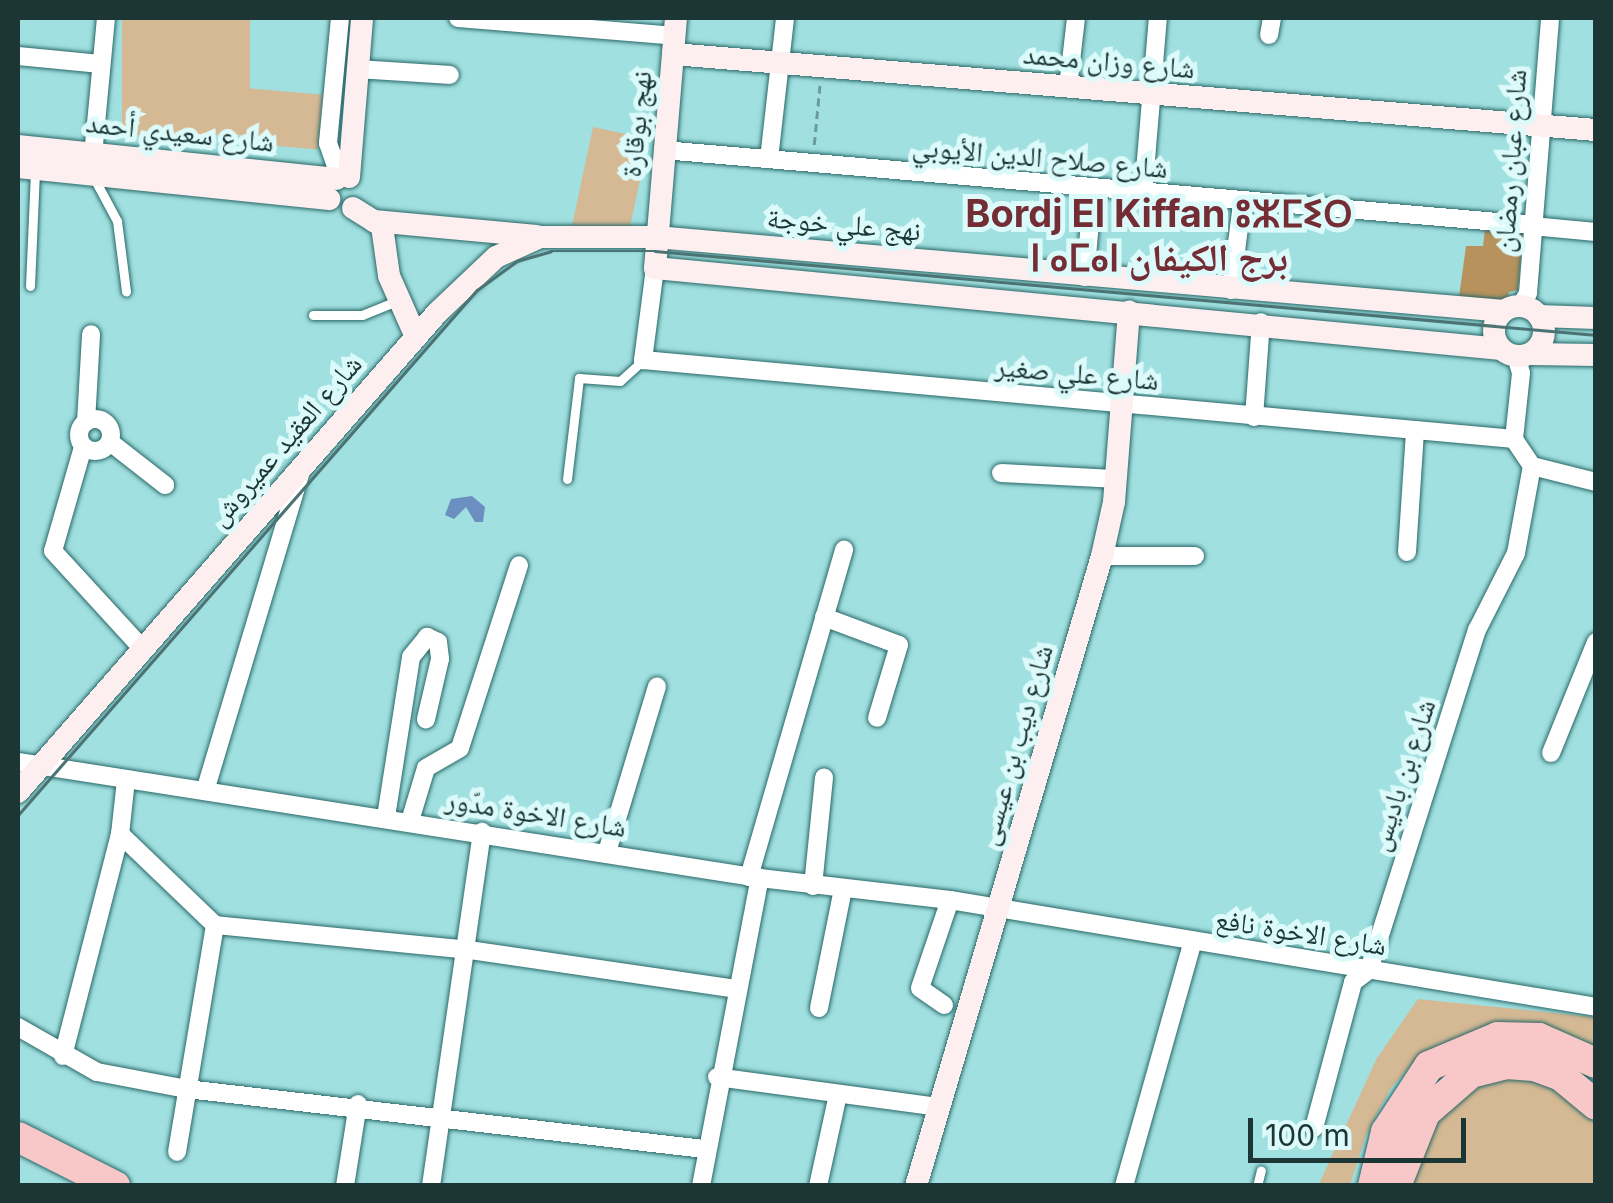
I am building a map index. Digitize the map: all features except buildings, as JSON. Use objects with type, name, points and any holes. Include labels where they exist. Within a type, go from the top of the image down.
[{"type":"highway","points":[[1372,1186],[1386,1132],[1429,1066],[1498,1037],[1540,1038],[1596,1063]]},
{"type":"highway","points":[[1396,1186],[1425,1114],[1471,1073],[1506,1064],[1534,1066],[1562,1076],[1596,1104]]},
{"type":"highway","points":[[18,1136],[115,1186]]},
{"type":"main road","points":[[338,183],[358,69],[362,18]]},
{"type":"main road","name":"شارع وزان محمد","points":[[675,36],[781,63],[1596,130]]},
{"type":"main road","name":"نهج بوقارة","points":[[655,268],[675,36]]},
{"type":"main road","name":"شارع سعيدي أحمد","points":[[18,146],[92,163],[338,183],[342,210],[540,237]]},
{"type":"main road","name":"شارع سعيدي أحمد","points":[[26,168],[92,163]]},
{"type":"main road","points":[[362,210],[387,238],[397,301],[416,337]]},
{"type":"main road","name":"شارع العقيد عميروش","points":[[18,792],[29,764],[142,648],[416,337],[496,257],[540,237],[656,237]]},
{"type":"main road","name":"نهج علي خوجة","points":[[656,237],[1231,290],[1596,318]]},
{"type":"main road","points":[[655,268],[1261,322],[1516,353],[1596,356]]},
{"type":"main road","points":[[1521,311],[1544,334],[1516,353],[1494,331],[1521,311]]},
{"type":"main road","name":"شارع ديب بن عيسى","points":[[916,1186],[1102,556],[1114,479],[1129,312]]},
{"type":"street","points":[[92,163],[106,18]]},
{"type":"street","points":[[338,183],[328,143],[340,18]]},
{"type":"street","points":[[458,18],[675,36]]},
{"type":"street","points":[[769,159],[785,18]]},
{"type":"street","points":[[1068,88],[1076,18]]},
{"type":"street","points":[[1143,195],[1158,18]]},
{"type":"street","name":"شارع عبان رمضان","points":[[1521,311],[1528,293],[1550,18]]},
{"type":"street","points":[[18,56],[102,64]]},
{"type":"street","points":[[358,69],[450,75]]},
{"type":"street","name":"شارع صلاح الدين الأيوبي","points":[[663,150],[1093,191],[1596,232]]},
{"type":"street","points":[[1084,277],[1093,191]]},
{"type":"street","points":[[1231,290],[1242,204]]},
{"type":"street","points":[[643,360],[655,268]]},
{"type":"street","points":[[1254,417],[1261,322]]},
{"type":"street","points":[[92,334],[86,422],[78,434],[84,447],[53,552],[142,648]]},
{"type":"street","points":[[1516,353],[1521,373],[1514,440],[1532,466],[1596,482]]},
{"type":"street","name":"شارع علي صغير","points":[[643,360],[1514,440]]},
{"type":"street","points":[[86,422],[105,423],[110,442],[165,486]]},
{"type":"street","points":[[1406,552],[1414,430]]},
{"type":"street","points":[[84,447],[98,452],[110,442]]},
{"type":"street","points":[[206,791],[304,463]]},
{"type":"street","name":"شارع بن باديس","points":[[1314,1128],[1353,982],[1368,970],[1477,630],[1516,553],[1532,466]]},
{"type":"street","points":[[1001,473],[1114,479]]},
{"type":"street","points":[[701,1186],[704,1150],[755,878],[844,550]]},
{"type":"street","points":[[1102,556],[1195,556]]},
{"type":"street","points":[[410,820],[426,768],[460,748],[499,644],[518,565]]},
{"type":"street","points":[[824,617],[899,645],[877,718]]},
{"type":"street","points":[[386,817],[410,657],[427,637],[438,642],[440,659],[426,719]]},
{"type":"street","points":[[1551,753],[1596,642]]},
{"type":"street","points":[[607,852],[657,686]]},
{"type":"street","name":"شارع الاخوة مدّور","points":[[29,764],[410,820],[755,878],[998,909]]},
{"type":"street","points":[[812,886],[824,778]]},
{"type":"street","points":[[63,1056],[120,834],[126,780]]},
{"type":"street","points":[[431,1186],[437,1118],[469,950],[482,832]]},
{"type":"street","points":[[120,834],[215,925],[469,950],[737,990]]},
{"type":"street","points":[[818,1008],[843,889]]},
{"type":"street","points":[[944,1005],[920,988],[950,900]]},
{"type":"street","name":"شارع الاخوة نافع","points":[[998,909],[1596,1008]]},
{"type":"street","points":[[177,1152],[215,925]]},
{"type":"street","points":[[1124,1186],[1192,944]]},
{"type":"street","points":[[18,1027],[97,1072],[187,1089],[358,1104],[437,1118],[704,1150]]},
{"type":"street","points":[[717,1077],[938,1108]]},
{"type":"street","points":[[818,1186],[838,1094]]},
{"type":"street","points":[[345,1186],[358,1104]]},
{"type":"lane","points":[[92,163],[116,221],[126,291]]},
{"type":"lane","points":[[26,168],[30,286]]},
{"type":"lane","points":[[313,315],[362,315],[397,301]]},
{"type":"lane","points":[[567,478],[579,378],[620,381],[643,360]]},
{"type":"lane","points":[[1257,1186],[1262,1170]]},
{"type":"path","points":[[813,163],[821,66]]},
{"type":"shaded area","points":[[122,18],[250,18],[250,135],[122,135]]},
{"type":"shaded area","points":[[246,88],[323,95],[318,150],[241,143]]},
{"type":"shaded area","points":[[593,127],[649,139],[628,237],[572,225]]},
{"type":"shaded area","points":[[1485,229],[1523,232],[1518,290],[1509,292],[1506,303],[1459,297],[1466,246],[1483,246]]},
{"type":"shaded area","points":[[1418,999],[1594,1017],[1595,1051],[1478,1033],[1446,1042],[1415,1061],[1391,1088],[1366,1135],[1350,1185],[1318,1186],[1377,1058]]},
{"type":"shaded area","points":[[1496,1076],[1543,1079],[1595,1118],[1595,1185],[1406,1186],[1444,1102]]},
{"type":"water","points":[[472,496],[485,507],[483,522],[475,522],[466,507],[454,519],[445,515],[451,499]]},
{"type":"tram line","points":[[18,815],[477,290],[517,261],[551,251],[655,251],[1596,335]]},
{"type":"district","name":"Bordj El Kiffan ⵓⵣⵎⵉⵔ ⵏ ⴰⵎⴰⵏ برج الكيفان","points":[[1159,236]]}]
